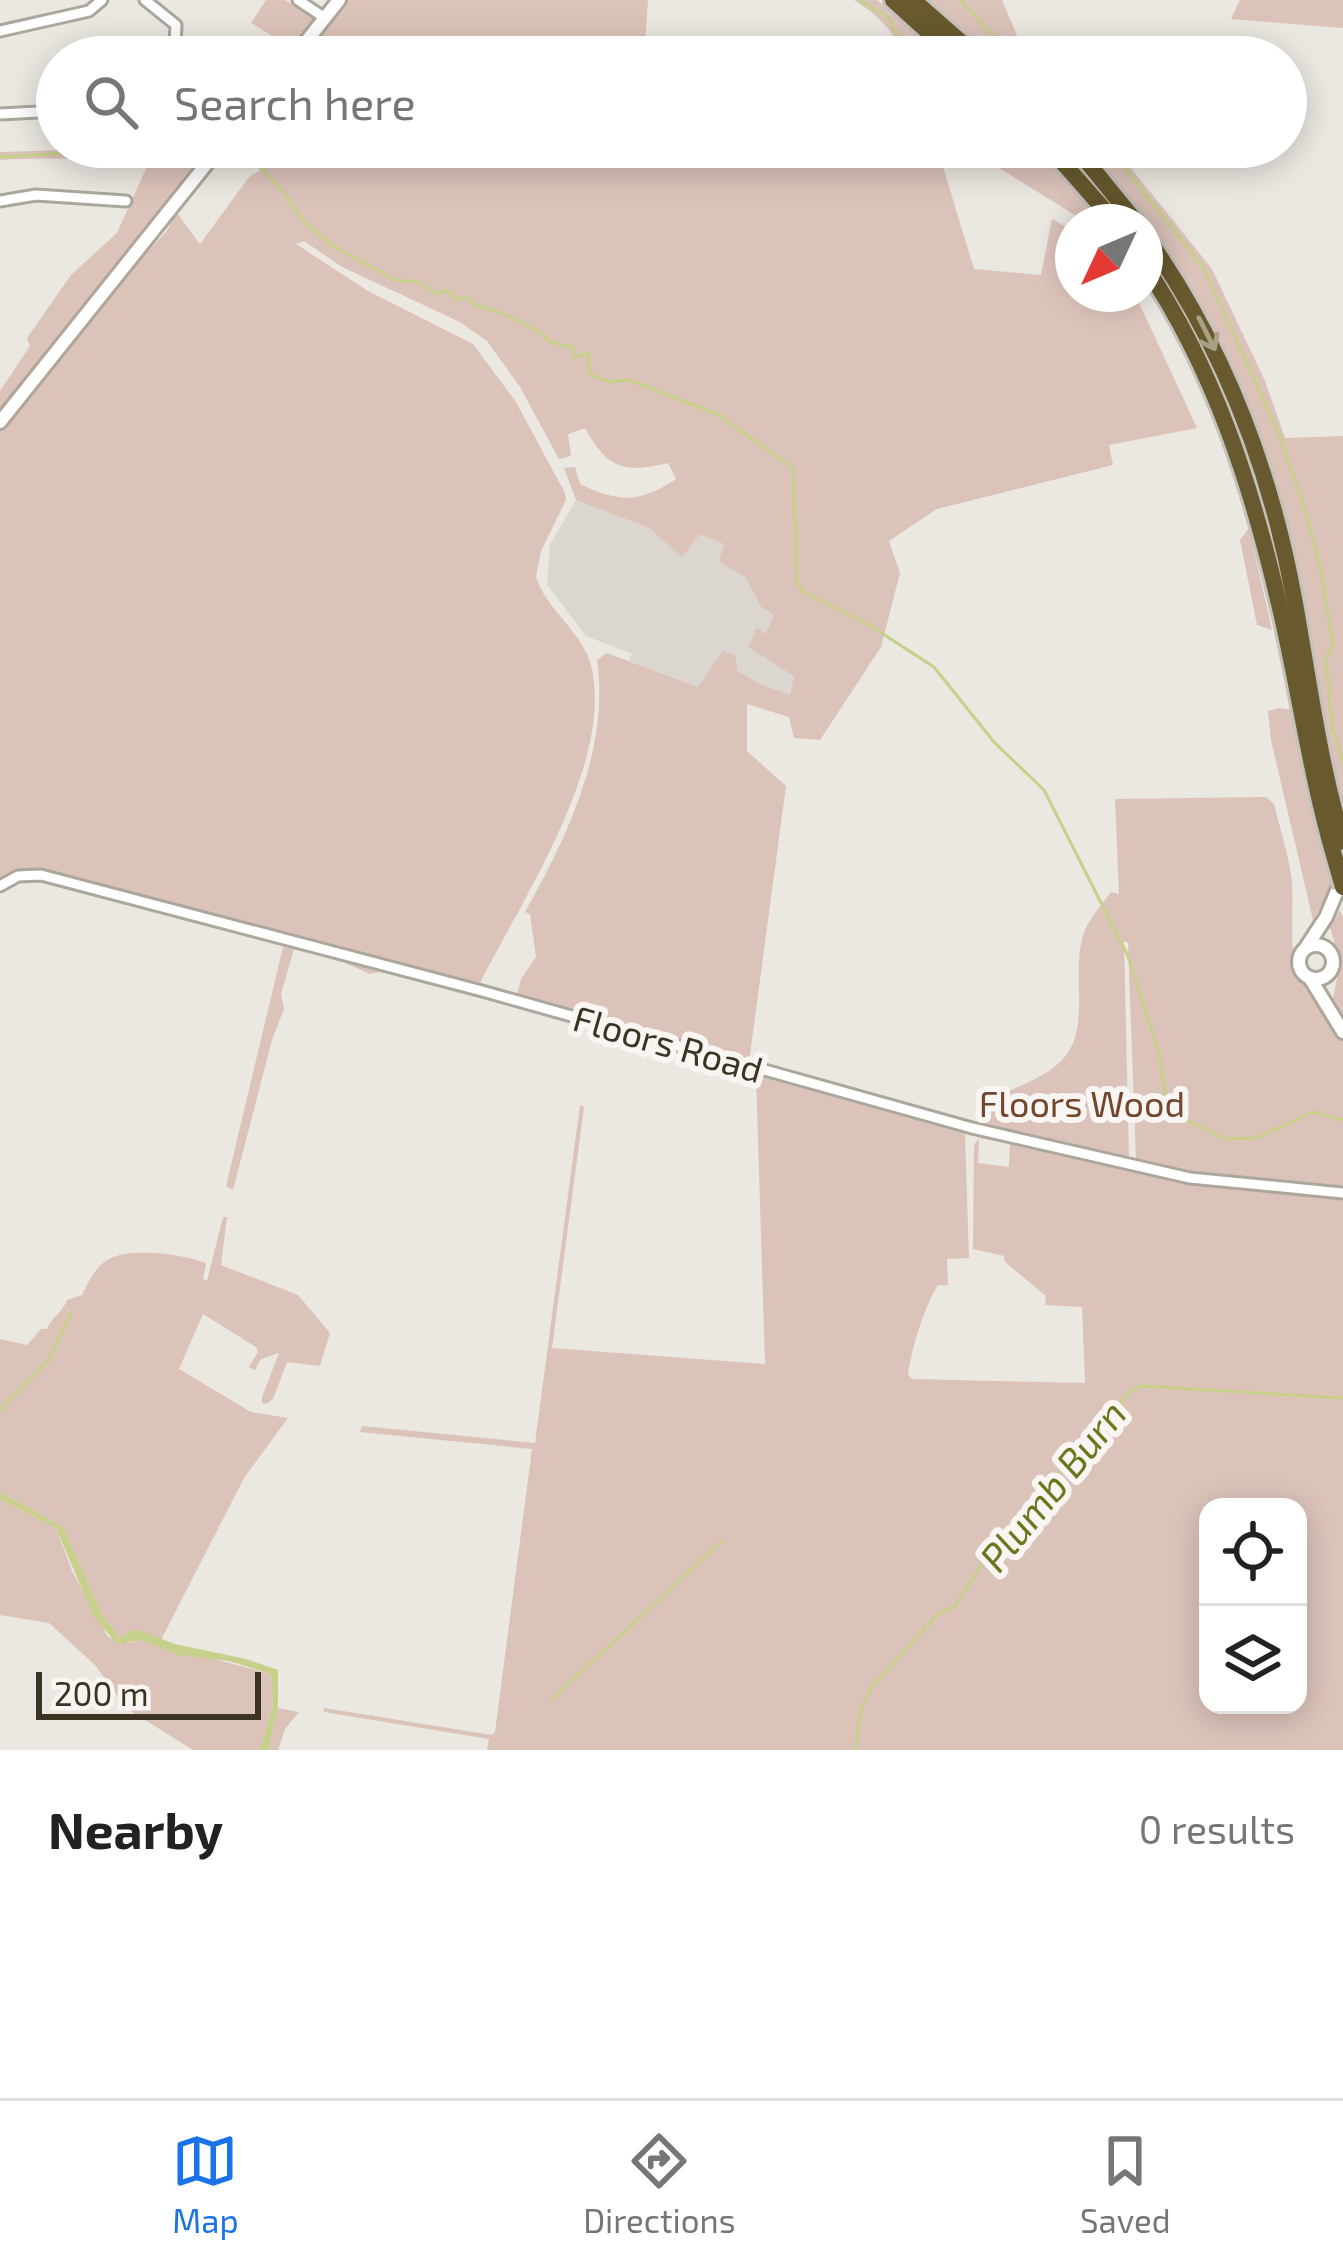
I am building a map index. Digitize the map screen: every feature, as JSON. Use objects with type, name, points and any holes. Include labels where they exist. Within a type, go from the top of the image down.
[{"type":"highway","points":[[893,0],[933,36]]},
{"type":"highway","points":[[913,0],[954,36]]},
{"type":"highway","points":[[1067,168],[1099,204]]},
{"type":"highway","points":[[1092,168],[1121,204]]},
{"type":"highway","points":[[1163,263],[1203,325],[1250,434],[1283,544],[1339,842],[1343,886]]},
{"type":"highway","points":[[1163,298],[1210,380],[1250,490],[1281,614],[1315,789],[1339,842]]},
{"type":"main road","points":[[311,36],[339,0]]},
{"type":"main road","points":[[0,422],[203,168]]},
{"type":"main road","points":[[1343,877],[1299,964],[1343,1032]]},
{"type":"main road","points":[[1326,917],[1324,936],[1331,954],[1327,1006]]},
{"type":"main road","points":[[1307,947],[1320,945],[1331,954]]},
{"type":"main road","points":[[1310,978],[1321,979],[1330,973]]},
{"type":"street","points":[[0,31],[88,11],[102,0]]},
{"type":"street","points":[[145,0],[176,25],[176,36]]},
{"type":"street","points":[[298,0],[325,18]]},
{"type":"street","points":[[0,114],[36,112]]},
{"type":"street","points":[[0,201],[35,195],[119,203]]},
{"type":"street","name":"Floors Road","points":[[0,886],[18,876],[41,875],[482,991],[971,1128],[1086,1155],[1190,1178],[1343,1193]]},
{"type":"shaded area","points":[[576,500],[649,528],[682,556],[699,533],[725,544],[719,562],[745,577],[761,607],[774,615],[766,635],[794,676],[791,696],[736,669],[736,656],[698,687],[629,661],[632,654],[586,636],[547,585],[550,545]]},
{"type":"shaded area","points":[[0,1492],[63,1527],[103,1616],[120,1638],[139,1630],[278,1670],[278,1708],[268,1750],[260,1750],[273,1704],[271,1674],[229,1661],[178,1655],[141,1640],[117,1644],[94,1617],[56,1528],[0,1499]]},
{"type":"green space","points":[[266,0],[285,0],[316,18],[303,36],[272,36],[251,23]]},
{"type":"green space","points":[[346,0],[648,0],[645,36],[317,36]]},
{"type":"green space","points":[[854,0],[877,0],[922,36],[894,36]]},
{"type":"green space","points":[[924,0],[1002,0],[1017,36],[966,36]]},
{"type":"green space","points":[[1240,0],[1343,0],[1343,28],[1231,19]]},
{"type":"green space","points":[[36,151],[36,159],[0,160],[0,152]]},
{"type":"green space","points":[[146,168],[195,168],[0,414],[0,391],[30,346],[27,338],[71,275],[117,233]]},
{"type":"green space","points":[[263,168],[943,168],[974,269],[1041,275],[1055,221],[1055,312],[1143,312],[1197,428],[1109,445],[1113,465],[937,509],[889,541],[900,573],[881,647],[820,740],[794,738],[789,717],[747,704],[747,751],[786,786],[749,1062],[516,998],[521,979],[536,957],[530,914],[525,912],[570,823],[591,759],[599,693],[597,660],[607,653],[698,687],[723,651],[736,656],[737,670],[790,695],[794,676],[748,647],[757,628],[766,634],[774,615],[761,607],[745,577],[719,562],[724,544],[700,534],[682,557],[649,528],[576,500],[564,468],[575,467],[580,484],[630,498],[676,479],[668,463],[640,468],[619,465],[602,453],[585,428],[568,434],[571,456],[559,459],[520,387],[487,341],[460,322],[342,267],[304,241],[296,244],[368,291],[473,344],[516,402],[565,493],[566,500],[541,551],[536,577],[585,650],[595,700],[590,742],[560,829],[478,987],[387,970],[370,974],[343,962],[350,953],[320,943],[37,870],[26,869],[0,881],[0,430],[177,213],[200,244],[249,177]]},
{"type":"green space","points":[[999,168],[1059,168],[1090,204],[1057,204]]},
{"type":"green space","points":[[1098,168],[1131,168],[1160,204],[1127,204]]},
{"type":"green space","points":[[1163,208],[1212,269],[1265,381],[1285,438],[1343,436],[1343,815],[1272,485],[1163,249]]},
{"type":"green space","points":[[1163,275],[1201,340],[1257,475],[1273,530],[1299,664],[1278,576]]},
{"type":"green space","points":[[1249,528],[1272,630],[1257,625],[1240,540]]},
{"type":"green space","points":[[1291,710],[1306,791],[1333,885],[1313,920],[1271,740],[1268,711]]},
{"type":"green space","name":"Floors Wood","points":[[1266,797],[1274,804],[1291,872],[1296,970],[1343,1041],[1343,1191],[1205,1177],[1136,1161],[1128,943],[1124,941],[1129,1161],[976,1126],[984,1102],[1051,1069],[1075,1037],[1082,939],[1111,892],[1119,894],[1115,799]]},
{"type":"green space","points":[[1340,910],[1343,1019],[1333,999],[1340,962],[1330,927]]},
{"type":"green space","points":[[283,947],[294,949],[281,994],[284,1009],[233,1190],[226,1186]]},
{"type":"green space","points":[[756,1075],[965,1134],[969,1258],[947,1259],[948,1285],[938,1285],[923,1316],[908,1374],[912,1379],[1085,1383],[1082,1307],[1045,1305],[1046,1296],[1005,1262],[1004,1256],[973,1249],[974,1146],[979,1138],[991,1136],[1196,1185],[1343,1199],[1343,1750],[487,1750],[489,1739],[324,1712],[324,1708],[495,1732],[532,1449],[360,1432],[362,1426],[535,1443],[580,1105],[584,1107],[552,1348],[765,1364]],"holes":[[[979,1138],[1010,1143],[1009,1167],[978,1163]]]},
{"type":"green space","points":[[223,1217],[227,1217],[221,1265],[298,1295],[330,1333],[320,1366],[287,1362],[273,1399],[266,1404],[262,1397],[279,1353],[261,1359],[255,1370],[249,1367],[256,1347],[203,1314],[179,1369],[251,1412],[288,1418],[244,1478],[161,1640],[132,1630],[120,1638],[103,1616],[63,1527],[0,1492],[0,1339],[27,1345],[41,1329],[47,1329],[67,1300],[82,1295],[96,1270],[113,1257],[153,1253],[195,1260],[206,1263],[203,1279],[207,1281]]},
{"type":"green space","points":[[0,1499],[56,1528],[72,1571],[108,1637],[128,1643],[141,1640],[271,1674],[273,1704],[260,1750],[193,1750],[126,1708],[95,1665],[49,1623],[0,1615]]},
{"type":"green space","points":[[278,1708],[299,1712],[285,1729],[278,1750],[268,1750]]},
{"type":"waterway","points":[[859,0],[888,17],[898,36]]},
{"type":"waterway","points":[[960,0],[993,36]]},
{"type":"waterway","points":[[0,157],[36,155]]},
{"type":"waterway","points":[[261,168],[301,219],[333,246],[395,280],[418,282],[438,294],[446,290],[457,299],[470,298],[474,305],[515,319],[550,342],[572,347],[575,357],[589,353],[589,374],[609,382],[629,380],[717,414],[793,468],[797,582],[802,591],[866,623],[934,667],[994,742],[1044,790],[1128,956],[1160,1057],[1167,1110],[1225,1139],[1257,1138],[1313,1112],[1343,1120]]},
{"type":"waterway","points":[[1125,168],[1203,267],[1279,434],[1322,576],[1333,646],[1326,658],[1332,725],[1343,762]]},
{"type":"waterway","points":[[0,1410],[48,1361],[71,1313]]},
{"type":"waterway","name":"Plumb Burn","points":[[856,1750],[860,1711],[872,1687],[938,1614],[955,1606],[983,1563],[995,1556],[1041,1498],[1049,1497],[1053,1482],[1131,1391],[1140,1386],[1343,1398]]},
{"type":"waterway","points":[[551,1700],[722,1541]]}]
